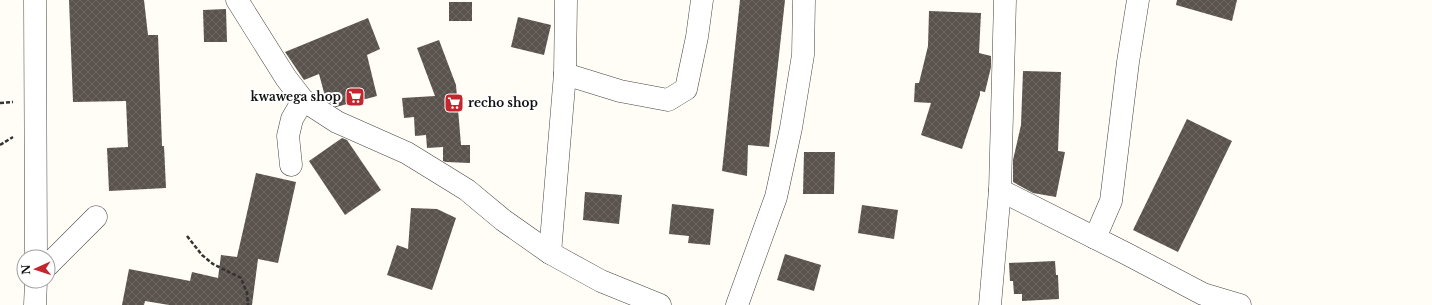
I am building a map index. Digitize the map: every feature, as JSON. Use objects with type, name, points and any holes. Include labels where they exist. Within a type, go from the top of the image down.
[{"type":"street","points":[[35,0],[36,249]]},
{"type":"street","points":[[237,0],[286,78],[303,100],[337,122],[407,152],[467,190],[503,220],[550,253],[601,282],[660,305]]},
{"type":"street","points":[[550,253],[565,74],[566,0]]},
{"type":"street","points":[[565,74],[620,91],[668,100],[686,89],[697,37],[702,0]]},
{"type":"street","points":[[737,305],[776,197],[791,128],[802,55],[804,0]]},
{"type":"street","points":[[990,305],[1000,190],[1005,0]]},
{"type":"street","points":[[1095,238],[1111,201],[1128,62],[1138,0]]},
{"type":"street","points":[[291,165],[288,136],[292,119],[303,100]]},
{"type":"street","points":[[1000,190],[1203,294],[1240,305]]},
{"type":"street","points":[[56,257],[96,217]]},
{"type":"street","points":[[35,305],[36,289]]},
{"type":"path","points":[[187,236],[202,255],[213,264],[241,278],[247,292],[248,305]]},
{"type":"building","points":[[69,0],[144,0],[148,35],[158,35],[162,146],[164,146],[166,188],[109,191],[107,148],[128,147],[126,101],[73,102]]},
{"type":"building","points":[[740,0],[785,0],[769,147],[748,145],[747,176],[722,171]]},
{"type":"building","points":[[1177,0],[1237,0],[1232,21],[1176,5]]},
{"type":"building","points":[[449,2],[472,2],[472,21],[449,21]]},
{"type":"building","points":[[226,9],[227,42],[204,42],[203,10]]},
{"type":"building","points":[[929,11],[981,13],[979,53],[991,56],[991,67],[985,92],[980,91],[962,149],[921,135],[931,103],[914,102],[915,83],[919,83],[928,46]]},
{"type":"building","points":[[518,17],[551,25],[544,55],[511,47]]},
{"type":"building","points":[[368,18],[380,49],[367,55],[377,96],[336,107],[326,100],[319,74],[304,80],[285,52]]},
{"type":"building","points":[[439,40],[456,85],[461,145],[470,145],[470,163],[443,161],[443,147],[427,148],[426,135],[415,136],[414,117],[404,118],[402,98],[435,96],[417,48]]},
{"type":"building","points":[[1023,71],[1061,72],[1058,151],[1065,152],[1056,197],[1033,193],[1013,182],[1013,160],[1021,125]]},
{"type":"building","points":[[1187,119],[1232,141],[1178,252],[1133,230]]},
{"type":"building","points":[[342,138],[347,140],[381,190],[345,215],[309,161]]},
{"type":"building","points":[[804,152],[835,152],[834,194],[803,194]]},
{"type":"building","points":[[256,173],[296,182],[278,263],[258,259],[252,305],[169,305],[145,301],[144,305],[122,305],[129,269],[190,281],[192,272],[218,278],[221,255],[237,257]]},
{"type":"building","points":[[585,192],[622,195],[619,224],[583,220]]},
{"type":"building","points":[[672,204],[714,209],[710,245],[688,243],[689,236],[669,234]]},
{"type":"building","points":[[862,205],[898,210],[894,239],[858,233]]},
{"type":"building","points":[[411,208],[437,209],[456,218],[432,290],[387,275],[397,245],[408,249]]},
{"type":"building","points":[[785,254],[821,265],[814,291],[777,280]]},
{"type":"building","points":[[1055,261],[1056,275],[1058,275],[1059,299],[1022,301],[1022,294],[1014,294],[1013,281],[1010,281],[1009,263]]},
{"type":"place","name":"kwawega shop","points":[[355,97]]},
{"type":"place","name":"recho shop","points":[[454,103]]}]
